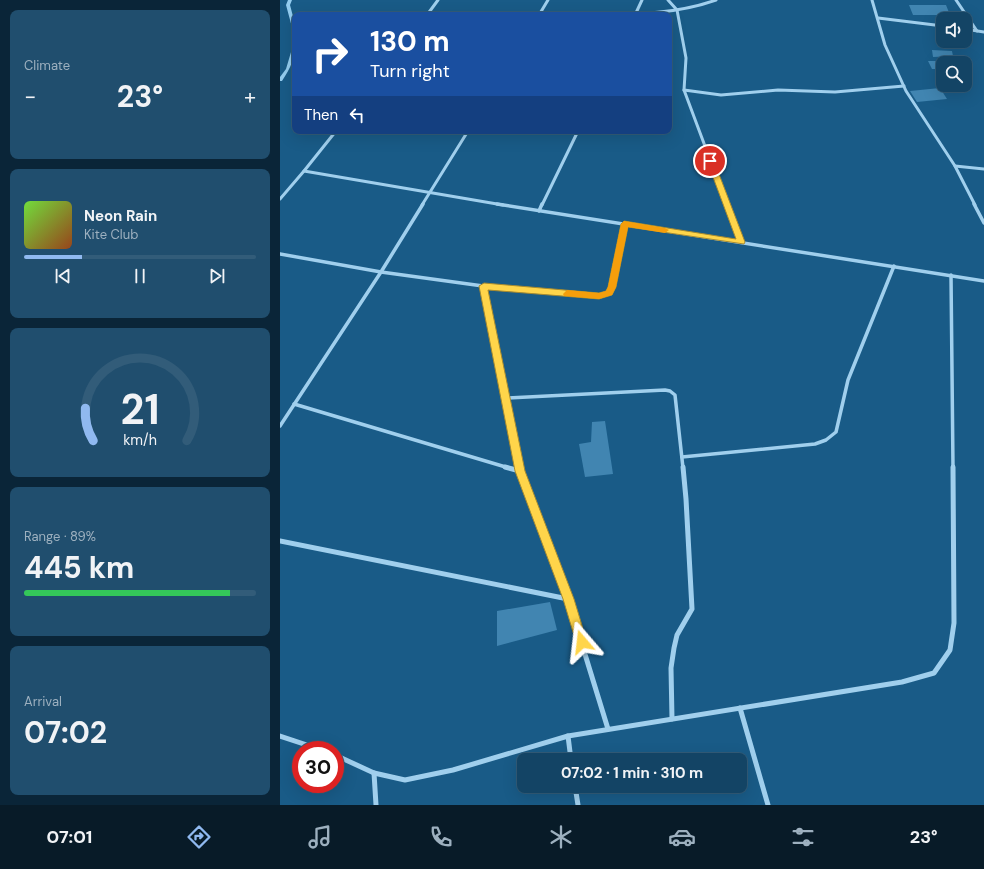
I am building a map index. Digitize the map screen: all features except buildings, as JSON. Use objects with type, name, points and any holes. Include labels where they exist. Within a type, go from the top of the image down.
[{"type":"street","points":[[428,12],[438,0]]},
{"type":"street","points":[[541,12],[548,0]]},
{"type":"street","points":[[636,12],[642,0]]},
{"type":"street","points":[[668,0],[677,10],[686,58],[684,90],[741,242]]},
{"type":"street","points":[[656,12],[677,10],[707,4],[716,0]]},
{"type":"street","points":[[872,0],[885,45],[904,86],[955,166],[984,223]]},
{"type":"street","points":[[956,0],[977,31]]},
{"type":"street","points":[[878,18],[936,25]]},
{"type":"street","points":[[972,30],[984,32]]},
{"type":"street","points":[[684,90],[721,94],[778,90],[835,92],[904,86]]},
{"type":"street","points":[[280,200],[334,134]]},
{"type":"street","points":[[280,426],[381,272],[466,134]]},
{"type":"street","points":[[539,211],[577,134]]},
{"type":"street","points":[[955,166],[984,169]]},
{"type":"street","points":[[304,171],[539,211],[984,281]]},
{"type":"street","points":[[280,254],[381,272],[484,286],[599,296],[609,293],[612,287],[624,224]]},
{"type":"street","points":[[682,457],[816,444],[826,440],[836,432],[848,380],[894,266]]},
{"type":"street","points":[[344,759],[374,773],[405,780],[453,770],[568,736],[902,682],[934,673],[950,650],[954,623],[951,275]]},
{"type":"street","points":[[484,286],[520,471],[568,599],[608,729]]},
{"type":"street","points":[[506,398],[664,390],[670,391],[675,395],[686,499],[692,609],[690,616],[676,638],[672,659],[672,719]]},
{"type":"street","points":[[294,404],[520,471]]},
{"type":"street","points":[[280,541],[568,599]]},
{"type":"street","points":[[740,708],[768,805]]},
{"type":"street","points":[[280,736],[295,741]]},
{"type":"street","points":[[568,736],[570,753]]},
{"type":"street","points":[[374,773],[376,805]]},
{"type":"street","points":[[576,793],[578,805]]},
{"type":"waterway","points":[[290,0],[288,5],[292,20]]},
{"type":"waterway","points":[[280,80],[288,69],[292,54]]},
{"type":"slow traffic","points":[[567,294],[599,296],[609,293],[612,287],[624,224],[665,230]]},
{"type":"route","points":[[582,642],[568,599],[520,471],[484,286],[599,296],[609,293],[612,287],[624,224],[741,242],[710,161]]}]
